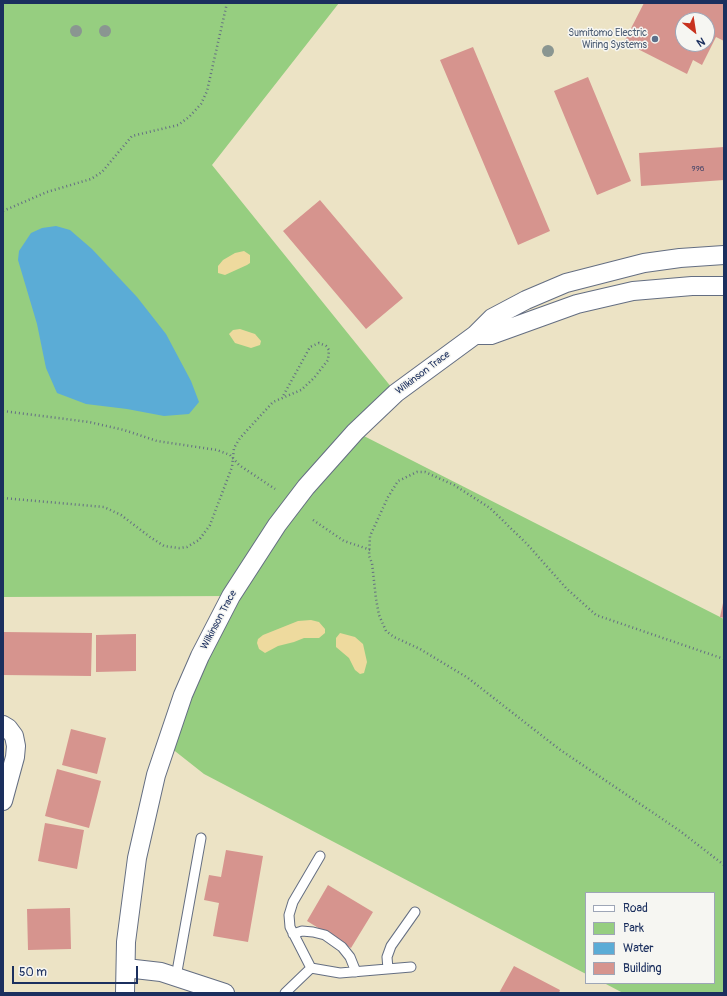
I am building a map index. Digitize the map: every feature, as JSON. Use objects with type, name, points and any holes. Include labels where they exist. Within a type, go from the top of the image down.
[{"type":"street","name":"Wilkinson Trace","points":[[125,993],[130,900],[136,858],[156,775],[183,695],[218,618],[245,572],[277,525],[331,458],[355,432],[405,384],[475,335],[492,318],[526,300],[566,283],[644,263],[680,258],[724,255]]},
{"type":"street","points":[[475,335],[491,335],[571,306],[633,291],[692,286],[724,286]]},
{"type":"street","points":[[3,725],[8,728],[14,736],[16,746],[15,757],[3,801]]},
{"type":"street","points":[[126,968],[161,972],[226,993]]},
{"type":"lane","points":[[176,977],[201,838]]},
{"type":"lane","points":[[311,968],[293,934],[288,915],[293,902],[320,856]]},
{"type":"lane","points":[[388,969],[387,957],[391,946],[415,912]]},
{"type":"lane","points":[[293,934],[313,932],[325,936],[342,947],[350,957],[356,972]]},
{"type":"lane","points":[[311,968],[340,973],[411,967]]},
{"type":"lane","points":[[285,993],[311,968]]},
{"type":"path","points":[[3,211],[47,192],[91,179],[102,172],[132,136],[178,125],[189,117],[201,104],[207,92],[227,3]]},
{"type":"path","points":[[3,498],[104,507],[122,515],[164,546],[175,548],[187,547],[199,540],[210,525],[232,467],[234,448],[250,425],[273,402],[301,390],[318,373],[328,360],[329,350],[326,346],[318,343],[310,347],[284,396]]},
{"type":"path","points":[[3,411],[108,426],[157,441],[216,450],[232,458],[239,465],[275,488]]},
{"type":"path","points":[[724,659],[624,626],[596,615],[566,588],[528,545],[490,508],[454,485],[425,472],[417,472],[398,481],[388,497],[370,536],[371,550],[369,556],[372,563],[376,599],[379,615],[386,631],[394,637],[420,649],[468,678],[559,750],[690,838],[724,865]]},
{"type":"path","points":[[313,520],[344,540],[371,550]]},
{"type":"green space","points":[[3,3],[339,3],[212,165],[396,393],[358,433],[724,619],[724,993],[623,993],[606,984],[715,984],[715,892],[585,892],[585,973],[204,774],[166,744],[231,596],[3,597]]},
{"type":"sand","points":[[244,251],[250,255],[250,263],[225,275],[218,273],[218,266],[223,260],[235,253]]},
{"type":"sand","points":[[240,329],[255,334],[261,341],[260,345],[251,348],[235,343],[229,334],[233,330]]},
{"type":"sand","points":[[311,620],[319,622],[325,629],[325,633],[319,638],[304,638],[278,646],[265,653],[259,649],[257,643],[258,639],[263,635],[298,621]]},
{"type":"sand","points":[[340,633],[355,637],[363,644],[367,662],[364,673],[360,674],[355,670],[349,658],[336,647],[336,638]]},
{"type":"water","points":[[56,226],[70,230],[92,249],[137,297],[166,334],[191,381],[199,402],[189,414],[164,416],[127,409],[86,404],[57,393],[46,368],[37,324],[18,260],[19,251],[31,233],[42,228]]},
{"type":"building","name":"Sumitomo Electric Wiring Systems","points":[[644,3],[724,3],[724,41],[716,37],[715,39],[715,12],[675,12],[675,52],[708,52],[702,65],[693,60],[687,74],[624,42]]},
{"type":"building","points":[[473,47],[550,231],[518,245],[440,60]]},
{"type":"building","points":[[588,77],[631,181],[597,195],[554,91]]},
{"type":"building","points":[[724,147],[724,180],[641,186],[639,153]]},
{"type":"building","points":[[320,200],[403,298],[366,329],[283,231]]},
{"type":"building","points":[[724,603],[724,618],[720,617]]},
{"type":"building","points":[[3,632],[92,633],[91,676],[3,675]]},
{"type":"building","points":[[136,634],[136,671],[96,672],[96,635]]},
{"type":"building","points":[[71,729],[106,738],[97,774],[62,765]]},
{"type":"building","points":[[57,769],[101,781],[89,828],[45,816]]},
{"type":"building","points":[[45,823],[84,830],[77,869],[38,861]]},
{"type":"building","points":[[226,850],[263,856],[248,942],[213,936],[219,903],[204,900],[209,875],[221,877]]},
{"type":"building","points":[[328,885],[373,912],[351,948],[307,921]]},
{"type":"building","points":[[70,908],[71,949],[28,950],[27,909]]},
{"type":"building","points":[[514,966],[560,990],[559,993],[499,993]]},
{"type":"place","name":"Sumitomo Electric Wiring Systems","points":[[655,39]]}]
